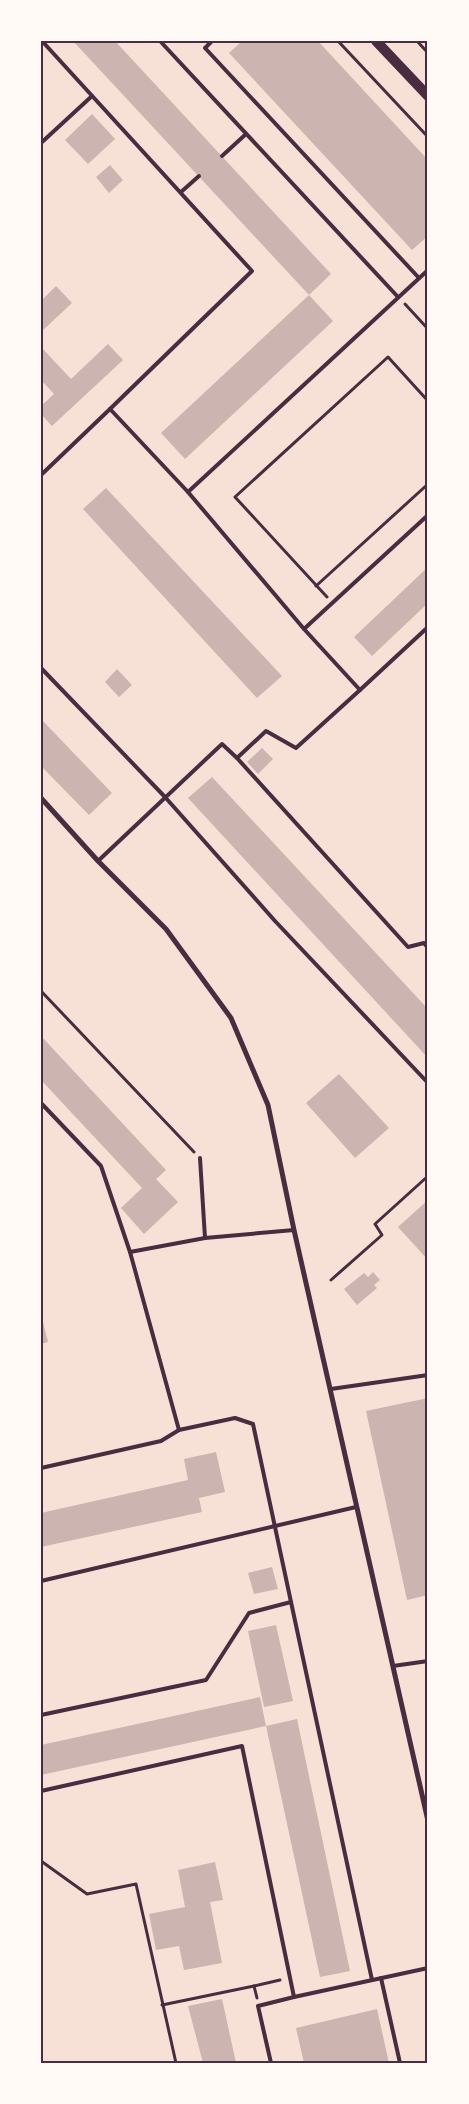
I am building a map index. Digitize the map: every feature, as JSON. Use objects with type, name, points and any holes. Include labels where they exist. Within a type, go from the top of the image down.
[{"type":"main road","points":[[376,41],[428,96]]},
{"type":"street","points":[[41,798],[98,861],[166,930],[231,1018],[268,1105],[294,1230],[428,1821]]},
{"type":"lane","points":[[41,475],[252,271],[42,41]]},
{"type":"lane","points":[[160,41],[398,297]]},
{"type":"lane","points":[[212,41],[205,48],[419,278]]},
{"type":"lane","points":[[41,143],[92,96]]},
{"type":"lane","points":[[222,156],[246,134]]},
{"type":"lane","points":[[181,192],[199,176]]},
{"type":"lane","points":[[188,492],[428,270]]},
{"type":"lane","points":[[110,409],[188,492],[304,629],[360,690]]},
{"type":"lane","points":[[304,629],[428,515]]},
{"type":"lane","points":[[237,758],[266,731],[296,748],[428,627]]},
{"type":"lane","points":[[41,668],[165,797],[275,921],[428,1083]]},
{"type":"lane","points":[[98,861],[222,744],[237,758],[408,946],[424,943],[428,948]]},
{"type":"lane","points":[[41,1103],[101,1166],[130,1252],[179,1430]]},
{"type":"lane","points":[[200,1158],[205,1238]]},
{"type":"lane","points":[[130,1252],[205,1238],[294,1230]]},
{"type":"lane","points":[[331,1389],[428,1375]]},
{"type":"lane","points":[[41,1468],[162,1441],[179,1430],[235,1418],[253,1424],[273,1527],[372,1980]]},
{"type":"lane","points":[[41,1581],[356,1507]]},
{"type":"lane","points":[[41,1715],[206,1680],[249,1613],[290,1602]]},
{"type":"lane","points":[[393,1666],[428,1661]]},
{"type":"lane","points":[[41,1791],[242,1746],[294,1997]]},
{"type":"lane","points":[[271,2063],[258,2006],[428,1968]]},
{"type":"lane","points":[[381,1978],[400,2063]]},
{"type":"path","points":[[338,41],[428,137]]},
{"type":"path","points":[[417,41],[428,53]]},
{"type":"path","points":[[398,297],[428,329]]},
{"type":"path","points":[[332,603],[235,497],[388,357],[428,401]]},
{"type":"path","points":[[316,586],[428,484]]},
{"type":"path","points":[[41,991],[200,1158]]},
{"type":"path","points":[[331,1280],[382,1235],[375,1224],[428,1176]]},
{"type":"path","points":[[41,1861],[86,1894],[136,1884],[176,2063]]},
{"type":"path","points":[[162,2005],[291,1978]]},
{"type":"path","points":[[254,1986],[258,2006]]},
{"type":"building","points":[[73,41],[115,41],[331,274],[309,295]]},
{"type":"building","points":[[242,41],[318,41],[428,160],[428,236],[412,250],[229,53]]},
{"type":"building","points":[[92,114],[115,139],[88,164],[65,140]]},
{"type":"building","points":[[110,165],[123,180],[109,193],[96,177]]},
{"type":"building","points":[[56,286],[72,303],[41,332],[41,301]]},
{"type":"building","points":[[309,295],[333,321],[185,459],[161,433]]},
{"type":"building","points":[[108,344],[123,360],[52,426],[41,414],[41,406],[54,394],[41,380],[41,347],[71,379]]},
{"type":"building","points":[[106,488],[282,676],[257,698],[83,509]]},
{"type":"building","points":[[428,567],[428,603],[372,656],[354,637]]},
{"type":"building","points":[[117,669],[132,685],[119,697],[105,682]]},
{"type":"building","points":[[41,719],[112,793],[89,815],[41,766]]},
{"type":"building","points":[[262,748],[273,759],[258,774],[247,762]]},
{"type":"building","points":[[212,777],[428,1009],[428,1058],[188,798]]},
{"type":"building","points":[[41,1036],[166,1170],[156,1179],[178,1202],[144,1234],[121,1208],[142,1188],[41,1080]]},
{"type":"building","points":[[339,1074],[389,1128],[355,1158],[306,1103]]},
{"type":"building","points":[[428,1200],[428,1260],[398,1227]]},
{"type":"building","points":[[373,1272],[380,1280],[374,1285],[377,1288],[357,1305],[344,1289],[364,1273],[368,1277]]},
{"type":"building","points":[[41,1314],[48,1342],[41,1344]]},
{"type":"building","points":[[428,1398],[428,1595],[407,1600],[366,1411]]},
{"type":"building","points":[[216,1452],[225,1492],[199,1498],[202,1512],[41,1547],[41,1513],[188,1480],[184,1459]]},
{"type":"building","points":[[272,1567],[278,1589],[254,1594],[248,1573]]},
{"type":"building","points":[[276,1625],[293,1701],[264,1707],[248,1631]]},
{"type":"building","points":[[260,1697],[266,1726],[41,1775],[41,1745]]},
{"type":"building","points":[[297,1719],[350,1971],[320,1977],[266,1726]]},
{"type":"building","points":[[215,1862],[223,1900],[210,1902],[222,1963],[184,1970],[179,1946],[156,1950],[149,1914],[185,1907],[178,1870]]},
{"type":"building","points":[[222,1999],[236,2063],[203,2063],[188,2006]]},
{"type":"building","points":[[377,2009],[389,2063],[304,2063],[296,2028]]}]
